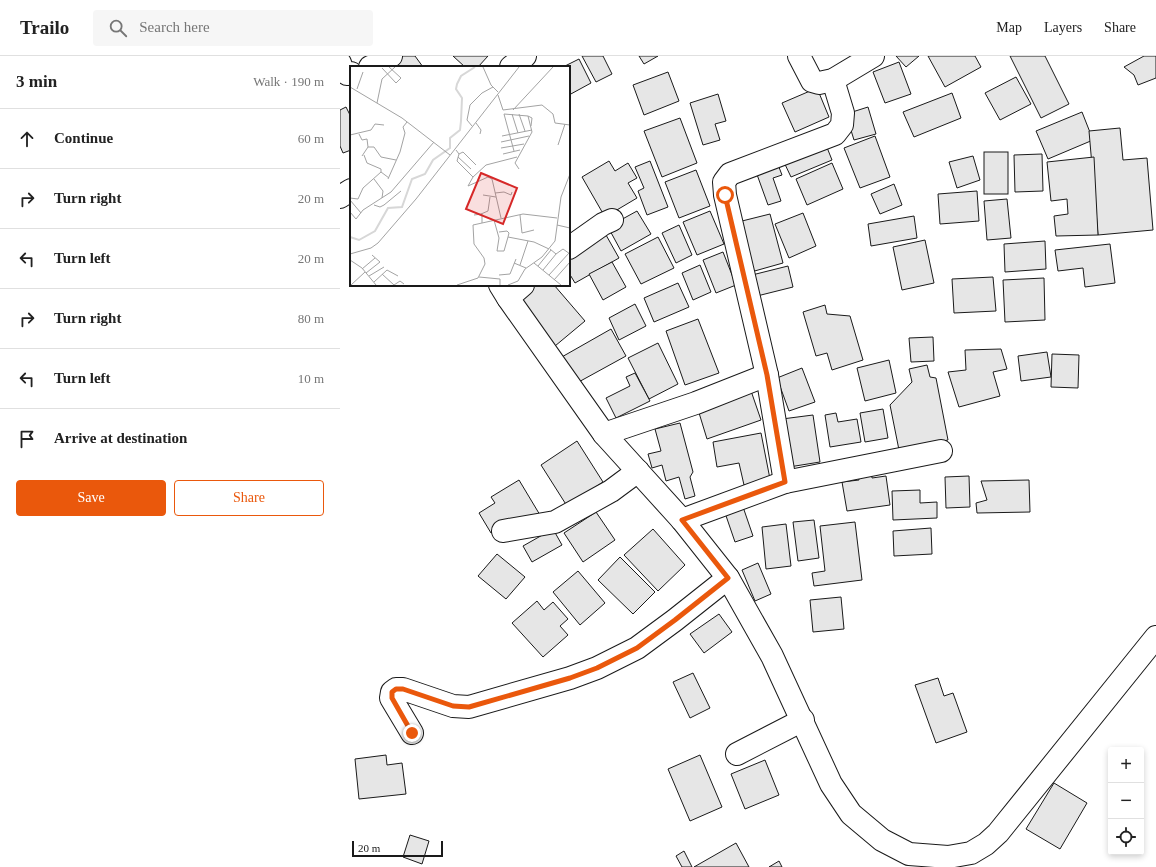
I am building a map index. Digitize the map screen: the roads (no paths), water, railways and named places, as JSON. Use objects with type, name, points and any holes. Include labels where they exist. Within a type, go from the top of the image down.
[{"type":"street","points":[[373,66],[380,64],[391,56]]},
{"type":"street","points":[[799,56],[812,81],[819,83],[833,80],[873,56]]},
{"type":"street","points":[[340,63],[343,70],[347,74],[350,73]]},
{"type":"street","points":[[785,482],[767,375],[725,195],[724,182],[730,174],[835,134],[842,125],[843,113],[833,80]]},
{"type":"street","points":[[340,197],[350,191]]},
{"type":"street","points":[[570,247],[603,224],[612,220]]},
{"type":"street","points":[[510,289],[604,434],[682,520],[728,578],[772,656],[832,784],[851,814],[882,840],[909,854],[948,858],[971,852],[986,844],[998,833],[1156,637]]},
{"type":"street","points":[[604,434],[696,404],[767,375]]},
{"type":"street","points":[[682,520],[785,482],[941,451]]},
{"type":"street","points":[[504,531],[555,522],[611,491],[638,471]]},
{"type":"street","points":[[412,733],[392,698],[392,692],[396,689],[403,689],[453,706],[469,707],[570,678],[597,668],[637,648],[728,578]]},
{"type":"street","points":[[737,754],[803,720]]}]
